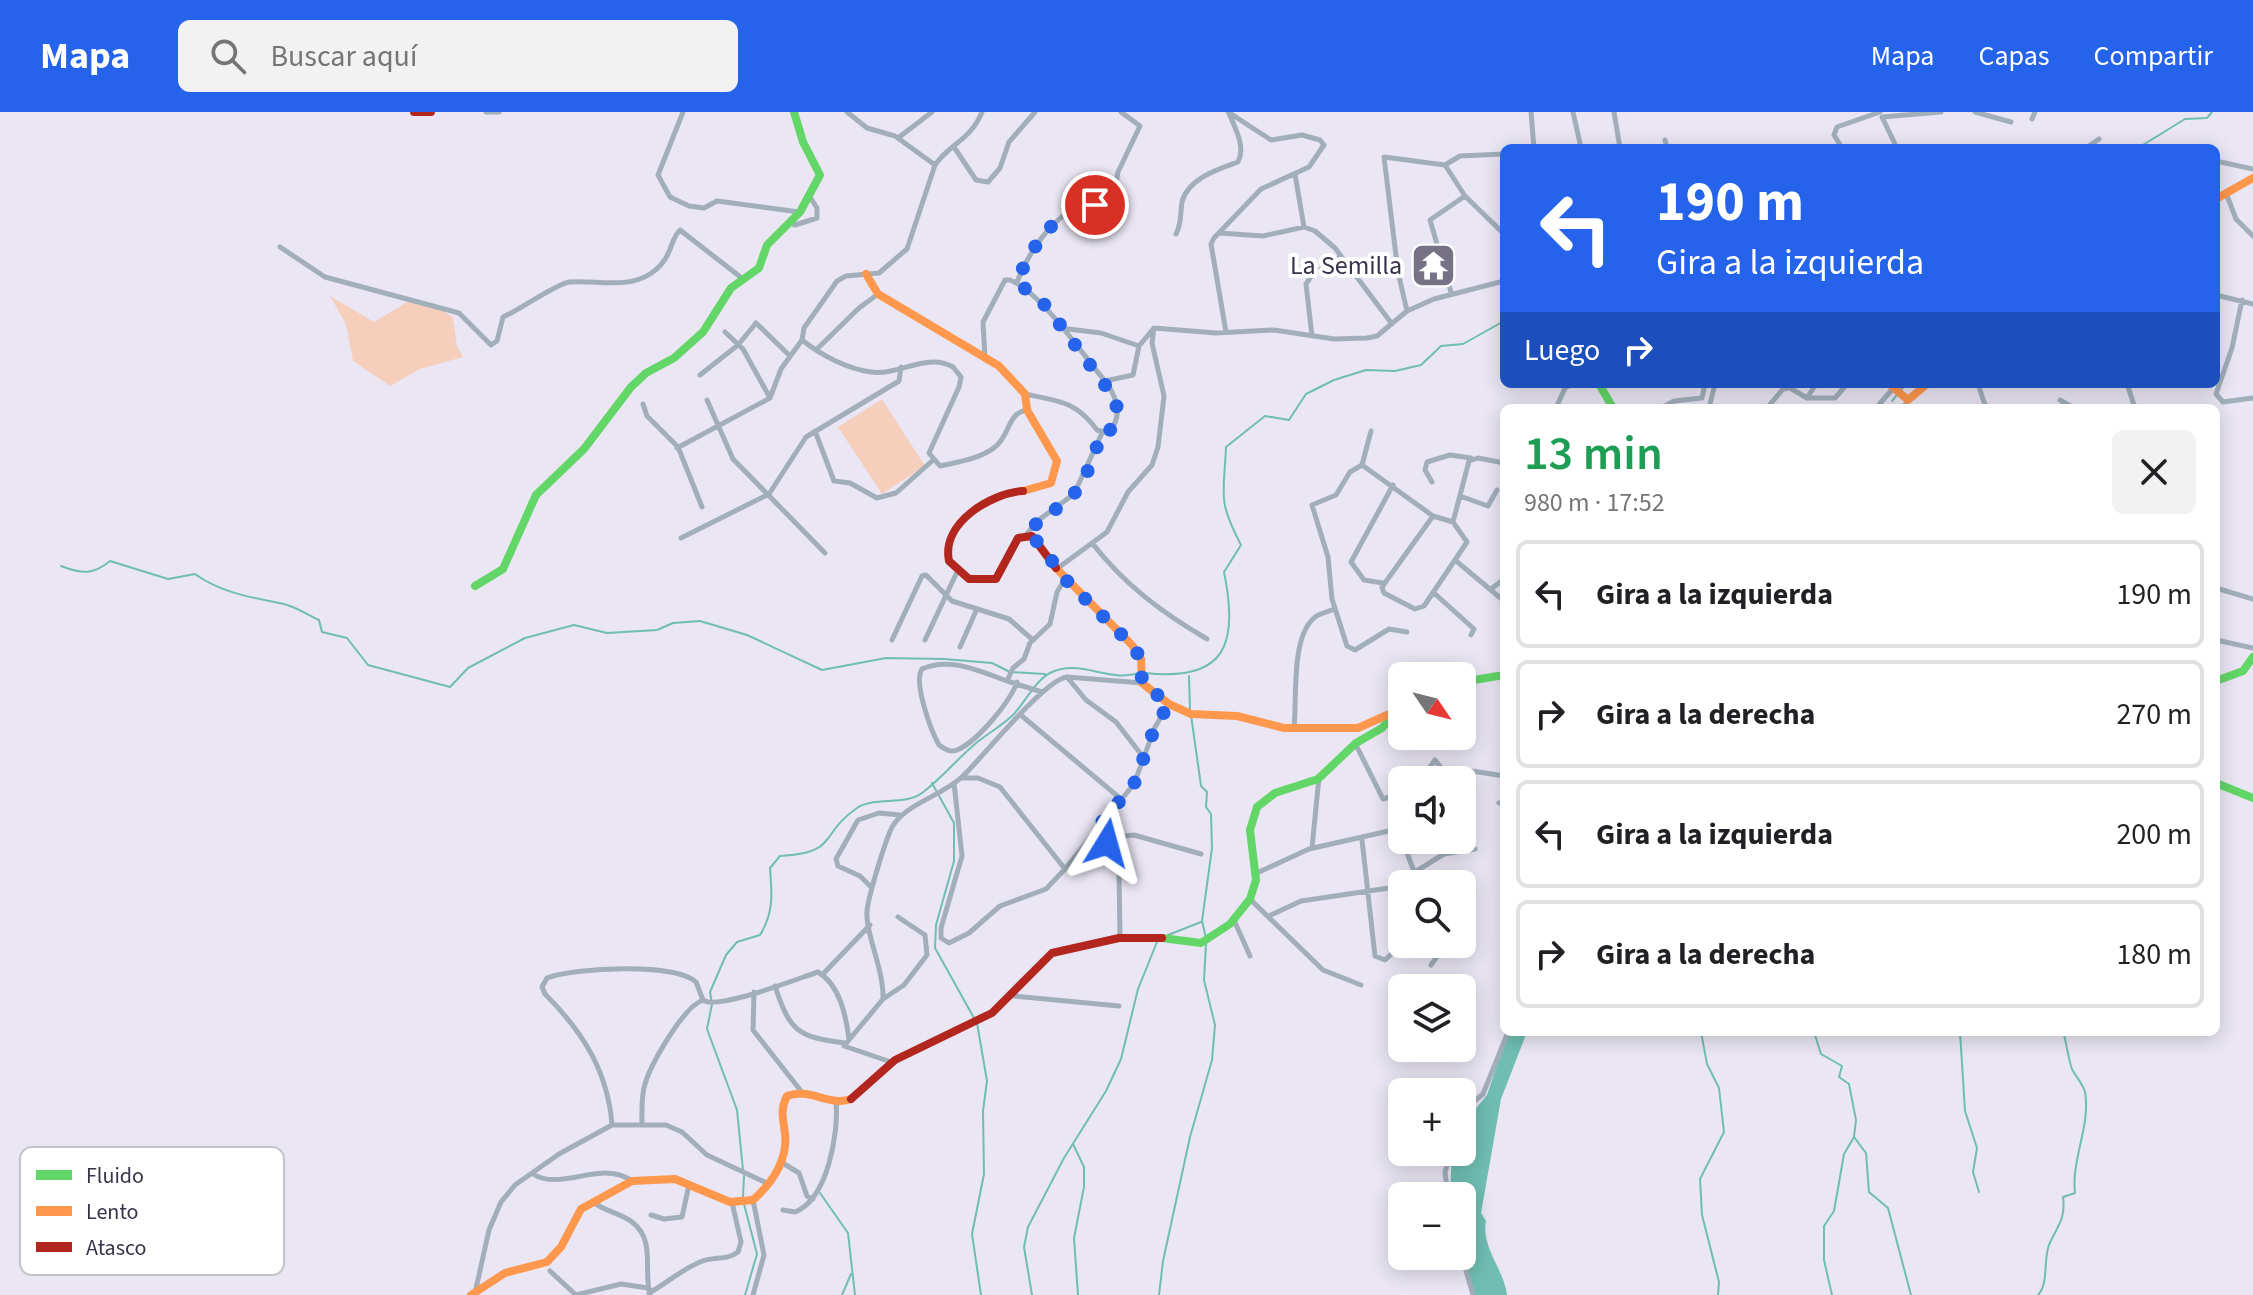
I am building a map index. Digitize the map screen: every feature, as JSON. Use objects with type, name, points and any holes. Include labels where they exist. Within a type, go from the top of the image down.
[{"type":"street","points":[[414,112],[431,112]]},
{"type":"street","points":[[486,112],[499,112]]},
{"type":"street","points":[[683,112],[658,175],[670,197],[689,206],[704,208],[717,201],[800,212]]},
{"type":"street","points":[[475,586],[503,569],[543,486],[584,449],[631,387],[646,373],[674,358],[703,332],[717,315],[731,288],[759,268],[767,245],[800,212],[820,175],[803,142],[794,112]]},
{"type":"street","points":[[847,112],[867,128],[898,138],[935,165]]},
{"type":"street","points":[[898,138],[932,112]]},
{"type":"street","points":[[677,448],[770,398],[789,355],[802,340],[818,304],[837,281],[889,268],[907,249],[935,165],[974,128],[982,112]]},
{"type":"street","points":[[954,147],[976,180],[988,182],[1000,168],[1009,142],[1035,112]]},
{"type":"street","points":[[1017,282],[1035,248],[1062,216],[1084,205],[1112,206],[1118,172],[1140,126],[1121,112]]},
{"type":"street","points":[[1226,332],[1211,244],[1267,184],[1295,174],[1315,161],[1324,145],[1322,141],[1302,135],[1271,140],[1229,112]]},
{"type":"street","points":[[1176,234],[1182,203],[1194,184],[1219,167],[1238,162],[1242,156],[1242,145],[1229,112]]},
{"type":"street","points":[[1531,112],[1534,144]]},
{"type":"street","points":[[1573,112],[1580,144]]},
{"type":"street","points":[[1614,112],[1619,144]]},
{"type":"street","points":[[1840,144],[1834,135],[1837,127],[1880,114],[1941,112]]},
{"type":"street","points":[[1975,112],[2011,122]]},
{"type":"street","points":[[1880,114],[1895,144]]},
{"type":"street","points":[[2092,144],[2099,139]]},
{"type":"street","points":[[1665,140],[1666,144]]},
{"type":"street","points":[[1407,311],[1398,272],[1384,157],[1445,165],[1460,156],[1500,154]]},
{"type":"street","points":[[2220,162],[2253,169]]},
{"type":"street","points":[[1445,165],[1465,196],[1500,230]]},
{"type":"street","points":[[1295,174],[1304,227]]},
{"type":"street","points":[[2220,197],[2253,178]]},
{"type":"street","points":[[2226,193],[2236,219],[2253,236]]},
{"type":"street","points":[[1451,292],[1430,220],[1465,196]]},
{"type":"street","points":[[790,222],[795,225],[817,218],[817,208],[810,197]]},
{"type":"street","points":[[1218,233],[1263,236],[1304,227],[1315,231],[1341,256],[1392,324]]},
{"type":"street","points":[[280,247],[325,277],[459,313],[491,345],[497,341],[503,317],[530,305],[558,285],[565,282],[629,282],[653,272],[673,250],[675,236],[680,230],[743,279]]},
{"type":"street","points":[[1312,336],[1306,284],[1312,275],[1341,256]]},
{"type":"street","points":[[866,274],[878,294],[985,360],[999,366],[1025,394],[1027,410],[1057,461],[1051,483],[1028,490],[1011,489],[979,507],[949,541],[949,557],[957,572],[977,583],[996,579],[1018,538],[1027,534],[1036,522],[1074,494],[1102,433],[1112,429],[1117,407],[1116,396],[1060,328],[1046,306],[1017,282],[1005,280],[983,322],[985,360]]},
{"type":"street","points":[[1154,328],[1226,332],[1274,330],[1312,336],[1367,338],[1377,336],[1407,311],[1451,292],[1500,282]]},
{"type":"street","points":[[816,350],[878,294]]},
{"type":"street","points":[[2220,296],[2253,304]]},
{"type":"street","points":[[2220,382],[2232,348],[2242,300]]},
{"type":"street","points":[[700,375],[738,345],[756,323],[789,355]]},
{"type":"street","points":[[1060,328],[1101,333],[1139,346]]},
{"type":"street","points":[[1105,381],[1133,375],[1139,346],[1154,328]]},
{"type":"street","points":[[1058,568],[1112,524],[1128,492],[1152,465],[1158,447],[1164,396],[1152,343],[1154,328]]},
{"type":"street","points":[[725,332],[738,345],[770,398]]},
{"type":"street","points":[[802,340],[816,350],[872,372],[926,362],[945,363],[961,377],[929,453],[932,461],[940,466],[992,450],[1001,443],[1013,417],[1027,410]]},
{"type":"street","points":[[681,538],[769,494],[798,446],[815,431],[899,381],[901,367]]},
{"type":"street","points":[[1668,404],[1702,398],[1704,388]]},
{"type":"street","points":[[1770,404],[1783,389],[1790,388],[1807,398],[1839,397],[1845,388]]},
{"type":"street","points":[[1807,398],[1813,388]]},
{"type":"street","points":[[2218,388],[2216,394],[2223,402],[2253,398]]},
{"type":"street","points":[[1025,394],[1043,396],[1084,411],[1102,433]]},
{"type":"street","points":[[707,400],[733,459],[825,553]]},
{"type":"street","points":[[2060,400],[2067,404]]},
{"type":"street","points":[[643,404],[647,416],[677,448],[702,507]]},
{"type":"street","points":[[815,431],[834,481],[850,483],[877,498],[896,493],[932,461]]},
{"type":"street","points":[[1371,431],[1362,465],[1350,472],[1336,495],[1312,505],[1315,526],[1328,557],[1335,609],[1351,649],[1364,645],[1386,630],[1407,632]]},
{"type":"street","points":[[1432,482],[1425,470],[1427,462],[1434,457],[1500,462]]},
{"type":"street","points":[[1453,522],[1472,458]]},
{"type":"street","points":[[1362,465],[1433,516],[1453,522],[1467,542],[1424,606],[1415,609],[1384,593],[1383,583],[1415,545],[1433,516]]},
{"type":"street","points":[[1383,583],[1364,580],[1351,562],[1393,485]]},
{"type":"street","points":[[1460,496],[1488,506],[1497,490]]},
{"type":"street","points":[[1027,534],[1039,543],[1065,579],[1132,645],[1141,659],[1142,683]]},
{"type":"street","points":[[1092,543],[1118,576],[1139,595],[1207,639]]},
{"type":"street","points":[[1455,560],[1500,597]]},
{"type":"street","points":[[925,640],[957,572]]},
{"type":"street","points":[[892,640],[922,576],[926,575],[946,596],[976,611],[1009,619],[1033,640]]},
{"type":"street","points":[[1008,679],[1013,668],[1024,659],[1033,640],[1050,624],[1057,592],[1065,579]]},
{"type":"street","points":[[1491,589],[1500,582]]},
{"type":"street","points":[[2220,589],[2253,599]]},
{"type":"street","points":[[1434,593],[1474,629],[1471,635]]},
{"type":"street","points":[[1294,728],[1298,655],[1303,634],[1316,616],[1335,609]]},
{"type":"street","points":[[960,647],[976,611]]},
{"type":"street","points":[[2220,641],[2253,648]]},
{"type":"street","points":[[2220,680],[2243,671],[2253,657]]},
{"type":"street","points":[[1017,682],[1002,710],[959,749],[947,750],[939,745],[920,691],[918,678],[922,669],[935,665],[972,668],[1017,682],[1042,692]]},
{"type":"street","points":[[1476,680],[1500,676]]},
{"type":"street","points":[[1067,677],[1086,700],[1116,722],[1145,759]]},
{"type":"street","points":[[883,999],[883,976],[867,908],[891,828],[900,815],[937,797],[961,778],[1042,692],[1067,677],[1142,683],[1169,704],[1191,714],[1237,716],[1294,728],[1358,728],[1388,713]]},
{"type":"street","points":[[954,783],[962,856],[941,928],[944,942],[964,936],[1000,906],[1046,889],[1065,869],[1134,784],[1155,727],[1169,704]]},
{"type":"street","points":[[1022,716],[1121,799]]},
{"type":"street","points":[[473,1294],[505,1273],[551,1259],[561,1247],[575,1215],[592,1202],[632,1181],[661,1178],[736,1203],[752,1200],[769,1184],[781,1162],[786,1143],[781,1108],[787,1096],[801,1091],[836,1101],[856,1096],[891,1062],[986,1015],[1014,996],[1033,970],[1051,954],[1120,938],[1151,937],[1196,944],[1217,936],[1250,899],[1257,873],[1251,837],[1252,818],[1258,805],[1274,793],[1319,777],[1355,743],[1379,731],[1388,721]]},
{"type":"street","points":[[1355,743],[1383,799],[1388,797]]},
{"type":"street","points":[[1476,772],[1500,775]]},
{"type":"street","points":[[1312,848],[1319,777]]},
{"type":"street","points":[[961,778],[978,778],[1000,787],[1065,869]]},
{"type":"street","points":[[2220,785],[2253,798]]},
{"type":"street","points":[[873,889],[860,876],[838,866],[836,859],[858,820],[879,813],[900,815]]},
{"type":"street","points":[[1097,828],[1119,872],[1120,938]]},
{"type":"street","points":[[1257,873],[1312,848],[1388,832]]},
{"type":"street","points":[[1104,838],[1134,835],[1201,854]]},
{"type":"street","points":[[1362,840],[1375,956],[1385,960],[1388,957]]},
{"type":"street","points":[[1421,870],[1444,854]]},
{"type":"street","points":[[1271,915],[1301,901],[1388,888]]},
{"type":"street","points":[[1250,899],[1271,915],[1323,970],[1361,985]]},
{"type":"street","points":[[847,1042],[883,999],[904,985],[927,955],[925,935],[898,917]]},
{"type":"street","points":[[1234,920],[1250,956]]},
{"type":"street","points":[[823,974],[870,925]]},
{"type":"street","points":[[1431,965],[1436,958]]},
{"type":"street","points":[[612,1125],[607,1096],[585,1037],[545,994],[545,980],[555,975],[594,969],[665,970],[693,979],[703,1000],[712,1004],[818,972],[823,974],[846,1015],[847,1048],[891,1062]]},
{"type":"street","points":[[775,986],[786,1019],[795,1029],[809,1037],[847,1042]]},
{"type":"street","points":[[754,992],[753,1030],[801,1091]]},
{"type":"street","points":[[1014,996],[1119,1006]]},
{"type":"street","points":[[642,1123],[642,1099],[648,1076],[686,1013],[703,1000]]},
{"type":"street","points":[[1476,1100],[1483,1094],[1506,1036]]},
{"type":"street","points":[[783,1210],[795,1212],[813,1199],[838,1131],[836,1101]]},
{"type":"street","points":[[473,1294],[495,1211],[515,1185],[580,1140],[612,1125],[666,1125],[682,1132],[707,1155],[769,1184]]},
{"type":"street","points":[[781,1162],[799,1173],[807,1196],[813,1199]]},
{"type":"street","points":[[532,1174],[550,1178],[618,1173],[632,1181]]},
{"type":"street","points":[[651,1215],[664,1219],[682,1217],[689,1185]]},
{"type":"street","points":[[752,1200],[764,1255],[753,1295]]},
{"type":"street","points":[[592,1202],[626,1218],[642,1231],[648,1257],[649,1292]]},
{"type":"street","points":[[649,1292],[676,1272],[707,1259],[730,1258],[738,1252],[741,1242],[736,1203]]},
{"type":"street","points":[[1466,1270],[1473,1295]]},
{"type":"street","points":[[550,1271],[578,1295],[621,1284],[649,1292]]},
{"type":"shaded area","points":[[330,296],[374,322],[409,301],[436,305],[453,318],[457,346],[463,357],[420,369],[390,386],[353,361],[346,324]]},
{"type":"shaded area","points":[[882,399],[925,466],[882,494],[838,427]]},
{"type":"shaded area","points":[[1507,1036],[1525,1036],[1501,1099],[1481,1213],[1486,1221],[1487,1240],[1507,1295],[1473,1295],[1466,1270],[1476,1270],[1476,1182],[1451,1182],[1451,1166],[1476,1166],[1476,1108],[1487,1095]]},
{"type":"waterway","points":[[2144,144],[2185,119],[2207,118],[2212,112]]},
{"type":"waterway","points":[[1145,673],[1194,671],[1210,664],[1227,638],[1229,619],[1224,572],[1241,545],[1225,507],[1226,447],[1265,416],[1289,420],[1306,394],[1334,380],[1366,370],[1395,371],[1421,365],[1441,346],[1463,344],[1500,323]]},
{"type":"waterway","points":[[1892,401],[1903,388]]},
{"type":"waterway","points":[[61,566],[87,572],[110,561],[168,579],[195,574],[227,590],[288,605],[319,620],[322,632],[347,638],[368,665],[450,687],[468,668],[525,638],[574,625],[607,633],[657,630],[673,623],[700,621],[747,635],[822,670],[886,658],[944,659],[992,663],[1010,672],[1045,674]]},
{"type":"waterway","points":[[743,1170],[737,1110],[707,1029],[712,1004],[710,992],[726,955],[737,942],[760,935],[765,927],[771,903],[770,868],[780,856],[812,851],[820,846],[845,817],[864,804],[907,799],[922,793],[975,744],[1014,714],[1035,686],[1050,673],[1072,668],[1116,675],[1139,673]]},
{"type":"waterway","points":[[1189,676],[1190,709]]},
{"type":"waterway","points":[[1191,715],[1201,786],[1207,792],[1206,807],[1211,814],[1212,848],[1202,921],[1206,938]]},
{"type":"waterway","points":[[932,783],[954,823],[954,861],[936,925],[935,948],[974,1018]]},
{"type":"waterway","points":[[1168,935],[1201,922]]},
{"type":"waterway","points":[[1032,1295],[1024,1247],[1028,1227],[1121,1059],[1138,989],[1157,942]]},
{"type":"waterway","points":[[1159,1295],[1163,1261],[1190,1137],[1212,1060],[1215,1025],[1204,980],[1206,944]]},
{"type":"waterway","points":[[977,1023],[987,1081],[983,1111],[984,1174],[972,1234],[981,1295]]},
{"type":"waterway","points":[[1702,1036],[1707,1064],[1719,1088],[1724,1132],[1700,1179],[1702,1215],[1719,1282],[1718,1295]]},
{"type":"waterway","points":[[1815,1036],[1821,1054],[1842,1066],[1839,1077],[1849,1084],[1856,1120],[1854,1137],[1866,1153],[1869,1192],[1888,1208],[1911,1295]]},
{"type":"waterway","points":[[1960,1036],[1965,1111],[1977,1148],[1973,1172],[1979,1192]]},
{"type":"waterway","points":[[2038,1295],[2044,1284],[2049,1245],[2062,1217],[2063,1197],[2075,1193],[2085,1117],[2085,1092],[2072,1069],[2064,1036]]},
{"type":"waterway","points":[[1832,1295],[1824,1260],[1824,1226],[1834,1211],[1844,1154],[1854,1137]]},
{"type":"waterway","points":[[1073,1144],[1084,1167],[1084,1187],[1074,1238],[1078,1295]]},
{"type":"waterway","points":[[743,1197],[744,1176]]},
{"type":"waterway","points":[[820,1193],[848,1233],[855,1295]]},
{"type":"waterway","points":[[744,1204],[757,1254],[745,1295]]},
{"type":"waterway","points":[[842,1295],[851,1274]]},
{"type":"traffic: fast","points":[[475,586],[503,569],[536,495],[584,449],[631,387],[646,373],[674,358],[703,332],[731,288],[759,268],[767,245],[800,212],[820,175],[803,142],[794,112]]},
{"type":"traffic: fast","points":[[1601,388],[1611,404]]},
{"type":"traffic: fast","points":[[2220,680],[2243,671],[2253,657]]},
{"type":"traffic: fast","points":[[1476,680],[1500,676]]},
{"type":"traffic: fast","points":[[1162,938],[1201,943],[1230,924],[1250,899],[1256,880],[1250,830],[1257,807],[1275,793],[1318,779],[1356,743],[1388,721]]},
{"type":"traffic: fast","points":[[2220,785],[2253,798]]},
{"type":"traffic: slow","points":[[2220,197],[2253,178]]},
{"type":"traffic: slow","points":[[866,274],[878,294],[999,366],[1025,394],[1027,410],[1057,461],[1051,483],[1023,491]]},
{"type":"traffic: slow","points":[[1894,388],[1908,400],[1922,388]]},
{"type":"traffic: slow","points":[[1056,568],[1132,645],[1141,659],[1142,683],[1169,704],[1191,714],[1237,716],[1284,728],[1358,728],[1388,715]]},
{"type":"traffic: slow","points":[[471,1295],[505,1273],[547,1262],[561,1247],[581,1209],[632,1181],[675,1179],[730,1202],[753,1200],[781,1162],[785,1143],[783,1110],[787,1096],[804,1094],[835,1101],[851,1099]]},
{"type":"traffic: jam","points":[[414,112],[431,112]]},
{"type":"traffic: jam","points":[[1023,491],[997,497],[971,512],[953,534],[949,561],[969,579],[996,579],[1018,538],[1032,536],[1056,568]]},
{"type":"traffic: jam","points":[[851,1099],[895,1060],[992,1013],[1052,953],[1119,938],[1162,938]]},
{"type":"place","name":"La Semilla","points":[[1433,265]]},
{"type":"route","points":[[1095,205],[1084,205],[1062,216],[1035,248],[1017,282],[1046,306],[1117,401],[1115,423],[1108,433],[1102,433],[1081,484],[1074,494],[1036,522],[1027,534],[1039,543],[1065,579],[1132,645],[1141,659],[1142,683],[1152,694],[1169,704],[1155,727],[1134,784],[1097,828],[1107,843]]}]
